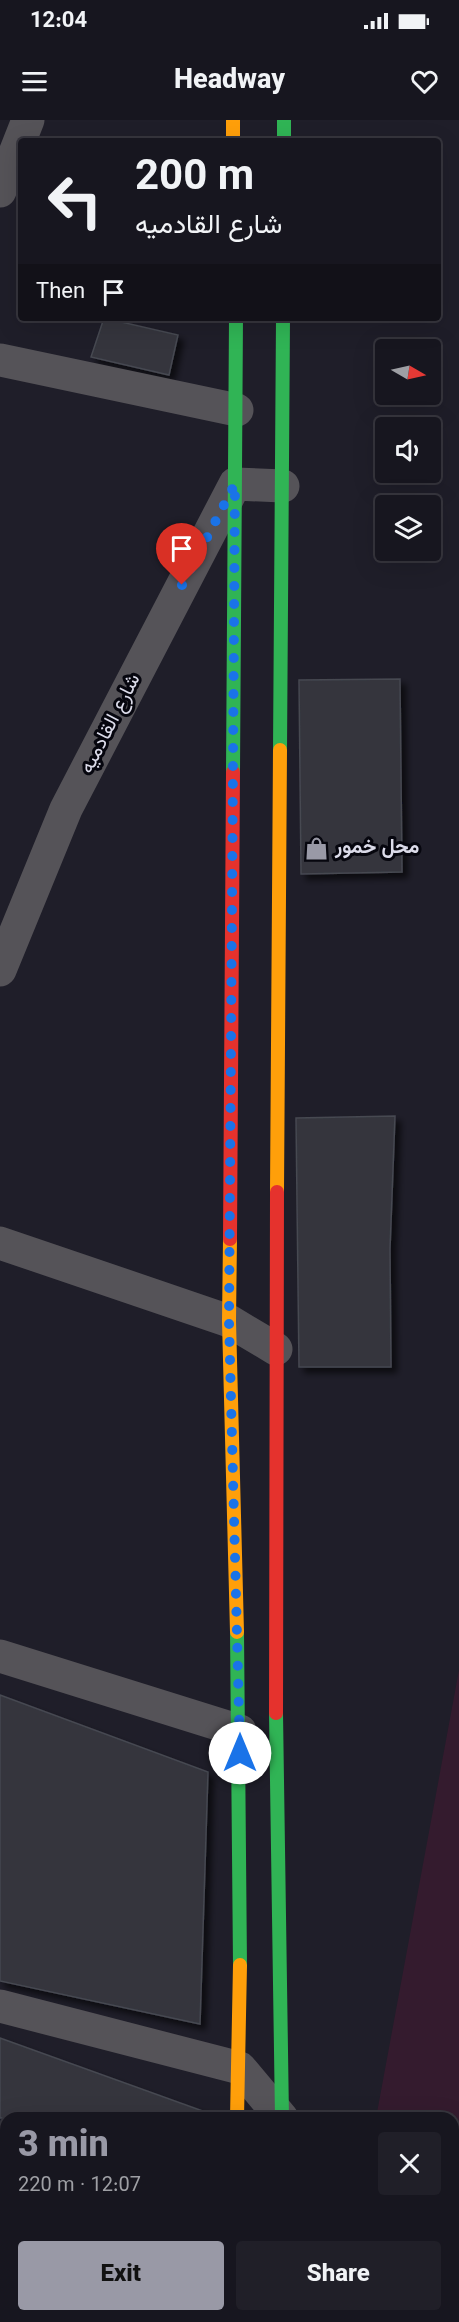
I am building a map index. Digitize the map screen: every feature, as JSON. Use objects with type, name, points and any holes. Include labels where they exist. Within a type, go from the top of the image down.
[{"type":"main road","points":[[232,120],[233,138]]},
{"type":"main road","points":[[284,120],[284,138]]},
{"type":"main road","points":[[236,321],[229,1321],[240,1731],[240,2068],[237,2112]]},
{"type":"main road","points":[[282,2112],[276,1767],[276,1349],[283,321]]},
{"type":"street","points":[[21,138],[28,120]]},
{"type":"street","points":[[0,191],[18,145]]},
{"type":"street","points":[[0,360],[237,411]]},
{"type":"street","points":[[235,484],[283,486]]},
{"type":"street","name":"شارع القادميه","points":[[0,970],[66,809],[235,484]]},
{"type":"street","points":[[0,1243],[229,1321],[276,1349]]},
{"type":"street","points":[[0,1656],[240,1731]]},
{"type":"street","points":[[0,2006],[240,2068],[277,2112]]},
{"type":"shaded area","points":[[459,1670],[459,2112],[377,2112]]},
{"type":"building","points":[[103,321],[117,321],[178,335],[169,375],[91,357]]},
{"type":"building","points":[[400,679],[402,872],[301,874],[299,680]]},
{"type":"building","points":[[395,1116],[390,1249],[391,1367],[299,1367],[296,1118]]},
{"type":"building","points":[[0,1695],[208,1772],[200,2024],[0,1981]]},
{"type":"building","points":[[0,2038],[205,2112],[0,2112]]},
{"type":"traffic: fast","points":[[284,120],[284,138]]},
{"type":"traffic: fast","points":[[233,772],[236,321]]},
{"type":"traffic: fast","points":[[280,750],[283,321]]},
{"type":"traffic: fast","points":[[237,1632],[240,1965]]},
{"type":"traffic: fast","points":[[276,1713],[282,2112]]},
{"type":"traffic: slow","points":[[233,120],[233,138]]},
{"type":"traffic: slow","points":[[277,1192],[280,750]]},
{"type":"traffic: slow","points":[[230,1239],[229,1321],[237,1632]]},
{"type":"traffic: slow","points":[[237,2112],[240,1965]]},
{"type":"traffic: jam","points":[[230,1239],[233,772]]},
{"type":"traffic: jam","points":[[276,1713],[277,1192]]},
{"type":"place","name":"محل خمور","points":[[317,848]]},
{"type":"route","points":[[182,585],[235,484],[229,1321],[240,1753]]}]
